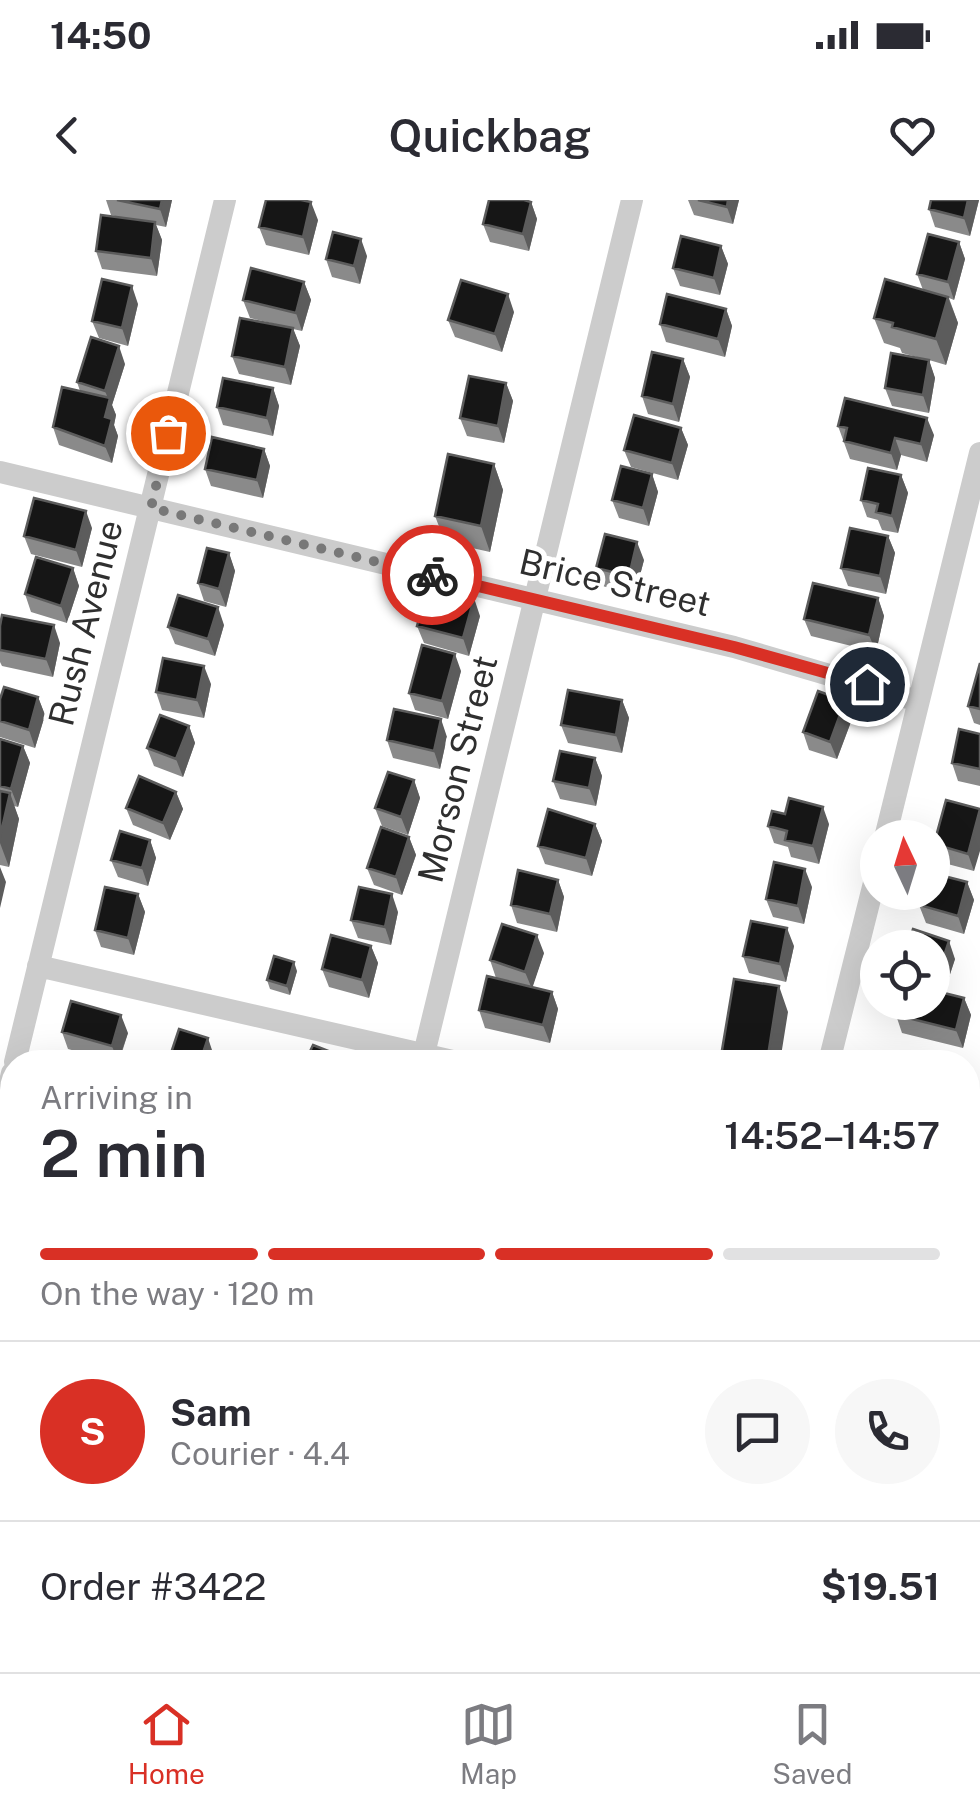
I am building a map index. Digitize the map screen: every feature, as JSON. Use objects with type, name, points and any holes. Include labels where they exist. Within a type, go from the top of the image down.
[{"type":"street","name":"Rush Avenue","points":[[18,1050],[225,200]]},
{"type":"street","name":"Morson Street","points":[[425,1050],[632,200]]},
{"type":"street","points":[[889,820],[980,452]]},
{"type":"street","name":"Brice Street","points":[[0,472],[734,647],[918,702]]},
{"type":"street","points":[[832,1050],[867,910]]},
{"type":"street","points":[[38,966],[390,1050]]},
{"type":"building","points":[[117,200],[162,200],[160,209]]},
{"type":"building","points":[[266,200],[311,202],[303,237],[259,227]]},
{"type":"building","points":[[489,200],[531,202],[523,234],[483,224]]},
{"type":"building","points":[[698,200],[728,200],[727,207]]},
{"type":"building","points":[[931,200],[968,200],[964,218],[929,209]]},
{"type":"building","points":[[101,215],[155,222],[151,258],[96,251]]},
{"type":"building","points":[[333,232],[361,239],[354,266],[326,259]]},
{"type":"building","points":[[928,234],[959,242],[948,282],[917,274]]},
{"type":"building","points":[[681,236],[721,246],[714,278],[673,268]]},
{"type":"building","points":[[251,268],[304,282],[296,313],[243,300]]},
{"type":"building","points":[[102,279],[132,286],[122,328],[92,321]]},
{"type":"building","points":[[885,279],[948,297],[936,339],[874,318]]},
{"type":"building","points":[[461,280],[508,294],[495,334],[448,320]]},
{"type":"building","points":[[667,294],[726,309],[718,339],[660,324]]},
{"type":"building","points":[[240,318],[293,328],[285,367],[232,356]]},
{"type":"building","points":[[91,337],[119,346],[105,391],[77,382]]},
{"type":"building","points":[[652,352],[683,359],[673,404],[642,396]]},
{"type":"building","points":[[891,353],[929,360],[923,395],[885,388]]},
{"type":"building","points":[[469,376],[506,383],[498,426],[460,418]]},
{"type":"building","points":[[223,378],[273,388],[267,418],[217,407]]},
{"type":"building","points":[[62,387],[110,398],[105,417],[112,419],[105,446],[53,427]]},
{"type":"building","points":[[845,398],[927,418],[921,444],[895,438],[891,453],[844,441],[847,428],[838,426]]},
{"type":"building","points":[[634,415],[681,428],[672,463],[624,450]]},
{"type":"building","points":[[212,437],[264,449],[257,480],[205,469]]},
{"type":"building","points":[[448,454],[494,464],[481,526],[435,516]]},
{"type":"building","points":[[621,466],[652,474],[643,508],[612,500]]},
{"type":"building","points":[[868,468],[901,475],[892,516],[876,512],[878,504],[861,500]]},
{"type":"building","points":[[34,498],[86,511],[76,550],[24,536]]},
{"type":"building","points":[[850,528],[888,536],[880,576],[841,568]]},
{"type":"building","points":[[605,534],[637,542],[629,576],[596,568]]},
{"type":"building","points":[[207,548],[229,553],[219,589],[198,583]]},
{"type":"building","points":[[36,557],[73,568],[61,606],[25,594]]},
{"type":"building","points":[[813,583],[878,598],[869,635],[804,619]]},
{"type":"building","points":[[428,586],[474,598],[463,638],[417,626]]},
{"type":"building","points":[[178,595],[218,607],[208,639],[168,627]]},
{"type":"building","points":[[2,615],[54,625],[46,659],[0,650]]},
{"type":"building","points":[[422,645],[455,654],[442,701],[409,693]]},
{"type":"building","points":[[163,658],[204,666],[197,700],[156,692]]},
{"type":"building","points":[[980,663],[980,709],[968,706]]},
{"type":"building","points":[[4,687],[38,697],[29,730],[0,721]]},
{"type":"building","points":[[568,690],[622,700],[616,735],[561,725]]},
{"type":"building","points":[[818,691],[845,701],[830,742],[803,732]]},
{"type":"building","points":[[394,709],[441,719],[434,751],[387,740]]},
{"type":"building","points":[[160,715],[189,726],[176,759],[147,748]]},
{"type":"building","points":[[959,729],[980,734],[980,769],[952,763]]},
{"type":"building","points":[[0,739],[23,746],[11,789],[0,786]]},
{"type":"building","points":[[560,751],[595,758],[589,788],[553,781]]},
{"type":"building","points":[[388,772],[414,780],[401,817],[375,808]]},
{"type":"building","points":[[139,776],[176,792],[163,823],[126,808]]},
{"type":"building","points":[[0,791],[10,793],[0,837]]},
{"type":"building","points":[[789,798],[823,807],[813,846],[785,840],[787,831],[768,826],[772,811],[785,814]]},
{"type":"building","points":[[946,800],[980,809],[968,854],[950,849],[950,820],[941,820]]},
{"type":"building","points":[[548,809],[595,824],[586,858],[538,846]]},
{"type":"building","points":[[381,827],[409,837],[396,877],[367,868]]},
{"type":"building","points":[[120,831],[150,840],[142,868],[111,860]]},
{"type":"building","points":[[774,862],[805,869],[798,906],[766,899]]},
{"type":"building","points":[[518,870],[558,880],[550,914],[511,905]]},
{"type":"building","points":[[950,878],[967,882],[958,916],[937,910],[950,910]]},
{"type":"building","points":[[105,887],[138,894],[128,938],[95,930]]},
{"type":"building","points":[[359,887],[392,894],[385,927],[351,920]]},
{"type":"building","points":[[751,921],[787,928],[780,964],[743,956]]},
{"type":"building","points":[[502,924],[537,935],[525,972],[490,960]]},
{"type":"building","points":[[331,935],[371,946],[362,980],[322,969]]},
{"type":"building","points":[[274,956],[294,962],[287,986],[267,980]]},
{"type":"building","points":[[487,976],[552,992],[543,1025],[479,1010]]},
{"type":"building","points":[[734,979],[779,986],[769,1050],[722,1050]]},
{"type":"building","points":[[950,994],[964,998],[956,1030],[916,1020],[950,1020]]},
{"type":"building","points":[[71,1001],[121,1015],[112,1046],[62,1032]]},
{"type":"building","points":[[179,1029],[208,1038],[204,1050],[172,1050]]},
{"type":"way so far","points":[[168,433],[151,508],[432,575]]},
{"type":"route","points":[[432,575],[734,647],[867,684]]}]
